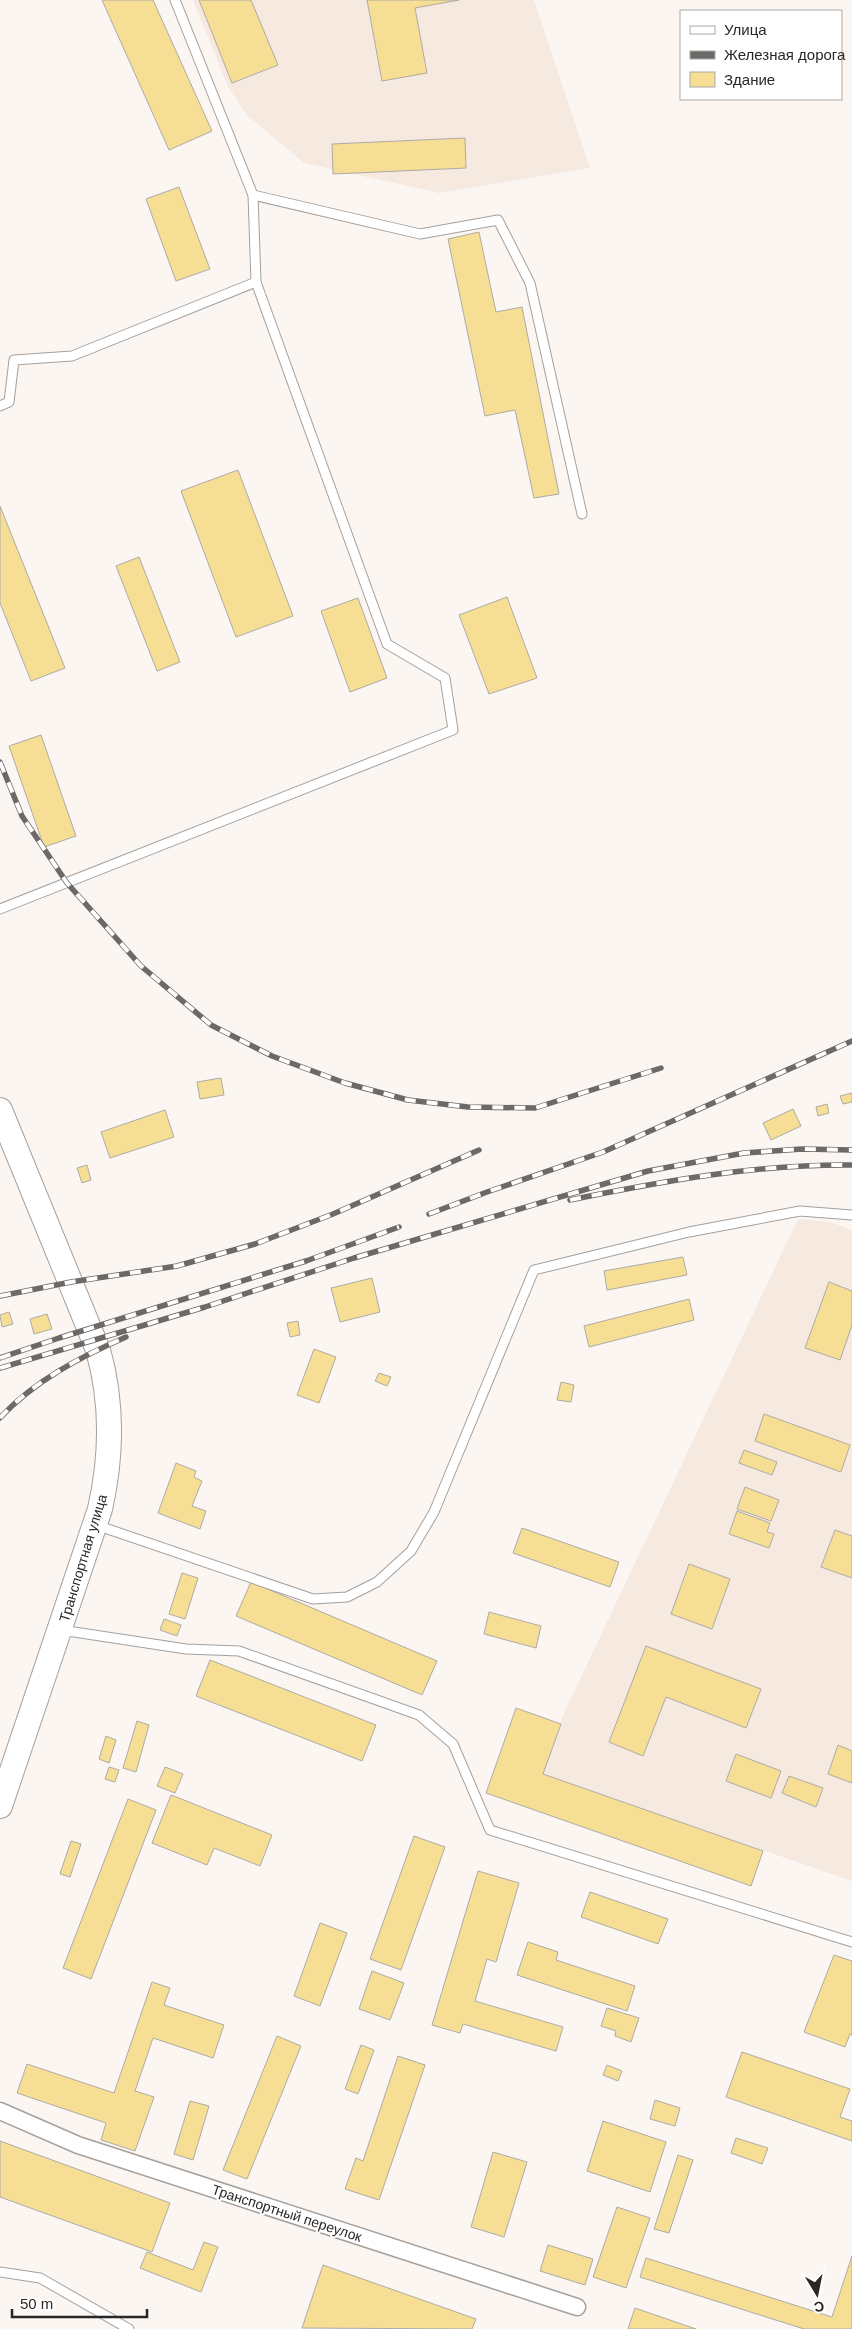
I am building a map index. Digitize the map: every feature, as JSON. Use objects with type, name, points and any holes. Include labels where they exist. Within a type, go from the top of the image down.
[{"type":"street","name":"Транспортная улица","points":[[0,1110],[71,1282],[103,1369],[110,1418],[104,1492],[95,1525],[0,1806]]},
{"type":"street","name":"Транспортный переулок","points":[[0,2111],[78,2145],[577,2306]]},
{"type":"lane","points":[[0,909],[453,730],[446,678],[387,644],[256,282],[253,195],[175,0]]},
{"type":"lane","points":[[253,195],[420,234],[498,220],[530,284],[582,514]]},
{"type":"lane","points":[[0,406],[10,402],[14,360],[72,356],[256,282]]},
{"type":"lane","points":[[95,1525],[313,1599],[347,1597],[377,1582],[411,1551],[434,1512],[534,1270],[689,1232],[800,1211],[852,1215]]},
{"type":"lane","points":[[61,1630],[186,1649],[239,1650],[419,1715],[453,1744],[490,1830],[852,1942]]},
{"type":"lane","points":[[0,2272],[40,2278],[129,2329]]},
{"type":"shaded area","points":[[193,0],[534,0],[590,168],[439,193],[304,163],[248,116],[228,87]]},
{"type":"shaded area","points":[[798,1219],[830,1222],[852,1230],[852,1881],[543,1774],[563,1715]]},
{"type":"building","points":[[102,0],[153,0],[212,131],[169,150]]},
{"type":"building","points":[[199,0],[251,0],[278,65],[232,83]]},
{"type":"building","points":[[367,0],[459,0],[415,8],[427,73],[382,81]]},
{"type":"building","points":[[465,138],[466,168],[333,174],[332,144]]},
{"type":"building","points":[[179,187],[210,269],[176,281],[146,199]]},
{"type":"building","points":[[479,232],[496,312],[522,307],[559,494],[534,498],[515,410],[485,416],[448,239]]},
{"type":"building","points":[[238,470],[293,616],[236,637],[181,491]]},
{"type":"building","points":[[0,506],[65,668],[31,681],[0,603]]},
{"type":"building","points":[[139,557],[180,662],[157,671],[116,566]]},
{"type":"building","points":[[507,597],[537,678],[489,694],[459,615]]},
{"type":"building","points":[[358,598],[387,678],[350,692],[321,611]]},
{"type":"building","points":[[41,735],[76,836],[44,847],[9,746]]},
{"type":"building","points":[[221,1078],[224,1095],[200,1099],[197,1082]]},
{"type":"building","points":[[852,1093],[852,1102],[843,1104],[840,1096]]},
{"type":"building","points":[[827,1104],[829,1113],[818,1116],[816,1107]]},
{"type":"building","points":[[793,1109],[801,1126],[771,1140],[763,1123]]},
{"type":"building","points":[[165,1110],[174,1137],[110,1158],[101,1132]]},
{"type":"building","points":[[87,1165],[91,1180],[82,1183],[77,1168]]},
{"type":"building","points":[[683,1257],[687,1275],[607,1290],[604,1271]]},
{"type":"building","points":[[372,1278],[380,1312],[340,1322],[331,1288]]},
{"type":"building","points":[[829,1282],[852,1291],[852,1325],[840,1360],[805,1348]]},
{"type":"building","points":[[689,1299],[694,1320],[589,1347],[584,1326]]},
{"type":"building","points":[[9,1312],[13,1324],[2,1327],[0,1315]]},
{"type":"building","points":[[47,1314],[52,1329],[34,1334],[30,1319]]},
{"type":"building","points":[[298,1321],[300,1335],[290,1337],[287,1323]]},
{"type":"building","points":[[314,1349],[336,1357],[319,1403],[297,1395]]},
{"type":"building","points":[[379,1373],[391,1377],[387,1386],[375,1381]]},
{"type":"building","points":[[561,1382],[574,1385],[571,1402],[557,1400]]},
{"type":"building","points":[[764,1414],[850,1445],[841,1472],[755,1441]]},
{"type":"building","points":[[744,1450],[777,1462],[772,1475],[739,1463]]},
{"type":"building","points":[[176,1463],[196,1471],[194,1477],[202,1481],[192,1506],[206,1511],[200,1529],[158,1513]]},
{"type":"building","points":[[745,1487],[779,1500],[771,1521],[737,1509]]},
{"type":"building","points":[[737,1511],[770,1523],[767,1532],[774,1534],[769,1548],[729,1534]]},
{"type":"building","points":[[522,1528],[619,1562],[610,1587],[513,1553]]},
{"type":"building","points":[[835,1530],[852,1536],[852,1578],[821,1567]]},
{"type":"building","points":[[689,1564],[730,1579],[712,1629],[671,1614]]},
{"type":"building","points":[[182,1573],[198,1578],[185,1619],[169,1614]]},
{"type":"building","points":[[251,1582],[437,1661],[422,1695],[236,1616]]},
{"type":"building","points":[[489,1612],[541,1626],[536,1648],[484,1634]]},
{"type":"building","points":[[164,1619],[181,1625],[177,1636],[160,1630]]},
{"type":"building","points":[[646,1646],[761,1689],[746,1728],[666,1697],[643,1756],[609,1742]]},
{"type":"building","points":[[210,1660],[376,1725],[362,1761],[196,1696]]},
{"type":"building","points":[[516,1708],[561,1724],[543,1774],[763,1851],[751,1886],[486,1793]]},
{"type":"building","points":[[137,1721],[149,1725],[136,1772],[123,1768]]},
{"type":"building","points":[[106,1736],[116,1740],[109,1763],[99,1759]]},
{"type":"building","points":[[838,1745],[852,1751],[852,1783],[828,1774]]},
{"type":"building","points":[[736,1754],[781,1771],[771,1798],[726,1781]]},
{"type":"building","points":[[109,1767],[119,1770],[115,1782],[105,1779]]},
{"type":"building","points":[[165,1767],[183,1774],[175,1793],[157,1786]]},
{"type":"building","points":[[789,1776],[823,1788],[816,1807],[782,1793]]},
{"type":"building","points":[[171,1795],[272,1835],[260,1866],[214,1848],[207,1865],[152,1843]]},
{"type":"building","points":[[128,1799],[156,1810],[91,1979],[63,1968]]},
{"type":"building","points":[[414,1836],[445,1847],[401,1970],[370,1959]]},
{"type":"building","points":[[71,1841],[81,1844],[70,1877],[60,1874]]},
{"type":"building","points":[[478,1871],[519,1883],[496,1962],[487,1959],[475,2001],[563,2027],[556,2051],[463,2024],[460,2033],[432,2025]]},
{"type":"building","points":[[590,1892],[668,1919],[658,1944],[581,1917]]},
{"type":"building","points":[[320,1923],[347,1933],[320,2006],[294,1996]]},
{"type":"building","points":[[528,1942],[558,1952],[556,1960],[635,1986],[627,2011],[517,1975]]},
{"type":"building","points":[[834,1955],[852,1961],[852,2035],[850,2034],[845,2047],[804,2032]]},
{"type":"building","points":[[372,1971],[404,1983],[390,2020],[359,2009]]},
{"type":"building","points":[[152,1982],[170,1988],[164,2005],[224,2025],[213,2058],[153,2038],[135,2091],[154,2097],[135,2151],[101,2140],[106,2123],[17,2093],[27,2064],[114,2093]]},
{"type":"building","points":[[607,2008],[639,2018],[631,2042],[615,2036],[616,2031],[601,2026]]},
{"type":"building","points":[[277,2036],[301,2046],[247,2179],[223,2170]]},
{"type":"building","points":[[361,2045],[374,2050],[358,2094],[345,2089]]},
{"type":"building","points":[[742,2052],[850,2089],[840,2117],[852,2121],[852,2141],[726,2097]]},
{"type":"building","points":[[398,2056],[425,2065],[379,2200],[345,2189],[356,2158],[363,2161]]},
{"type":"building","points":[[607,2065],[622,2071],[618,2081],[603,2075]]},
{"type":"building","points":[[655,2100],[680,2108],[675,2126],[650,2119]]},
{"type":"building","points":[[190,2101],[209,2106],[193,2160],[174,2154]]},
{"type":"building","points":[[603,2121],[666,2142],[650,2192],[587,2171]]},
{"type":"building","points":[[736,2138],[768,2148],[762,2164],[731,2153]]},
{"type":"building","points":[[0,2141],[170,2203],[152,2252],[0,2197]]},
{"type":"building","points":[[493,2152],[527,2162],[504,2237],[471,2227]]},
{"type":"building","points":[[678,2155],[693,2160],[669,2233],[654,2229]]},
{"type":"building","points":[[617,2207],[650,2218],[626,2288],[593,2277]]},
{"type":"building","points":[[204,2242],[218,2247],[201,2292],[140,2268],[147,2252],[193,2270]]},
{"type":"building","points":[[548,2245],[593,2259],[585,2285],[540,2271]]},
{"type":"building","points":[[852,2256],[852,2329],[804,2329],[640,2277],[646,2258],[832,2317]]},
{"type":"building","points":[[323,2265],[476,2319],[472,2329],[302,2328]]},
{"type":"building","points":[[635,2308],[696,2329],[628,2329]]},
{"type":"railway","points":[[0,762],[22,816],[67,883],[141,966],[211,1025],[272,1056],[345,1083],[408,1100],[468,1107],[535,1108],[661,1068]]},
{"type":"railway","points":[[429,1214],[603,1152],[852,1041]]},
{"type":"railway","points":[[0,1368],[205,1307],[354,1258],[648,1171],[744,1153],[802,1149],[852,1150]]},
{"type":"railway","points":[[0,1296],[71,1282],[177,1266],[255,1244],[333,1214],[479,1150]]},
{"type":"railway","points":[[570,1200],[710,1175],[781,1167],[852,1165]]},
{"type":"railway","points":[[0,1358],[306,1261],[399,1227]]},
{"type":"railway","points":[[0,1418],[43,1381],[75,1362],[126,1337]]}]
